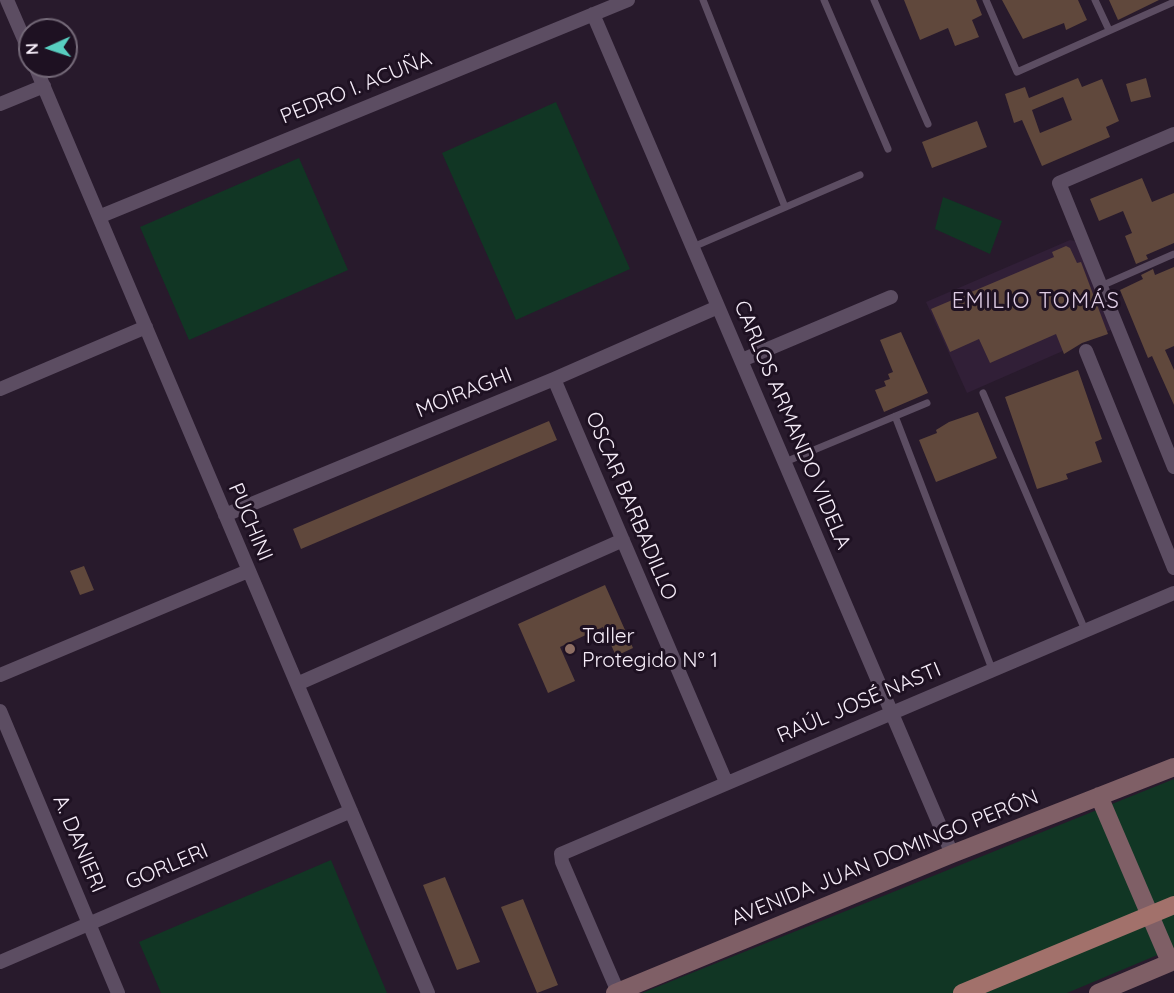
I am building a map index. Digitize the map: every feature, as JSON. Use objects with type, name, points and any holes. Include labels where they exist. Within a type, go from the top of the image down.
[{"type":"main road","name":"AVENIDA JUAN DOMINGO PERÓN","points":[[616,992],[952,854],[1174,767]]},
{"type":"main road","points":[[1098,993],[1172,962],[1099,796]]},
{"type":"main road","points":[[962,993],[1174,905]]},
{"type":"street","points":[[7,0],[18,25]]},
{"type":"street","name":"PEDRO I. ACUÑA","points":[[101,216],[628,0]]},
{"type":"street","name":"CARLOS ARMANDO VIDELA","points":[[594,14],[952,854]]},
{"type":"street","name":"PUCHINI","points":[[40,78],[101,216],[248,571],[428,993]]},
{"type":"street","points":[[0,104],[44,86]]},
{"type":"street","points":[[1174,134],[1059,183],[1174,467]]},
{"type":"street","points":[[742,360],[891,297]]},
{"type":"street","name":"MOIRAGHI","points":[[225,515],[554,379],[718,307]]},
{"type":"street","points":[[0,389],[146,327]]},
{"type":"street","points":[[1086,351],[1174,568]]},
{"type":"street","name":"OSCAR BARBADILLO","points":[[554,379],[726,782]]},
{"type":"street","points":[[297,684],[622,540]]},
{"type":"street","points":[[0,675],[248,571]]},
{"type":"street","name":"RAÚL JOSÉ NASTI","points":[[616,992],[562,862],[561,854],[1174,592]]},
{"type":"street","name":"A. DANIERI","points":[[0,711],[118,993]]},
{"type":"street","name":"GORLERI","points":[[0,962],[351,811]]},
{"type":"lane","points":[[704,0],[785,207]]},
{"type":"lane","points":[[824,0],[888,149]]},
{"type":"lane","points":[[873,0],[928,124]]},
{"type":"lane","points":[[986,0],[1017,72],[1174,2]]},
{"type":"lane","points":[[1095,0],[1109,30]]},
{"type":"lane","points":[[693,247],[860,175]]},
{"type":"lane","points":[[1101,286],[1174,254]]},
{"type":"lane","points":[[983,393],[1085,630]]},
{"type":"lane","points":[[785,462],[927,403]]},
{"type":"lane","points":[[895,416],[992,669]]},
{"type":"shaded area","points":[[1070,240],[1075,241],[1113,329],[967,393],[926,302]]},
{"type":"green space","points":[[556,102],[630,269],[516,320],[442,153]]},
{"type":"green space","points":[[299,158],[348,270],[189,340],[140,227]]},
{"type":"green space","points":[[943,197],[1002,221],[990,254],[935,229]]},
{"type":"green space","points":[[1174,779],[1174,948],[1067,993],[642,993]]},
{"type":"green space","points":[[331,860],[387,993],[161,993],[139,942]]},
{"type":"building","points":[[904,0],[976,0],[982,15],[972,20],[979,37],[955,46],[948,28],[920,40]]},
{"type":"building","points":[[1002,0],[1078,0],[1087,20],[1066,30],[1064,23],[1023,39]]},
{"type":"building","points":[[1109,0],[1159,0],[1118,20]]},
{"type":"building","points":[[1078,78],[1082,87],[1102,79],[1119,121],[1106,127],[1110,137],[1042,166],[1022,120],[1014,123],[1005,94],[1025,87],[1029,98]],"holes":[[[1063,97],[1072,120],[1040,133],[1032,110]]]},
{"type":"building","points":[[1146,78],[1151,97],[1131,102],[1126,84]]},
{"type":"building","points":[[977,121],[987,147],[932,168],[922,142]]},
{"type":"building","points":[[1142,178],[1152,202],[1174,193],[1174,243],[1146,255],[1148,259],[1136,264],[1125,236],[1132,233],[1123,211],[1099,221],[1090,199]]},
{"type":"building","points":[[1066,246],[1070,248],[1077,263],[1081,262],[1108,334],[1082,343],[1064,354],[1056,334],[990,363],[979,339],[950,352],[931,309],[1054,257],[1052,252]]},
{"type":"building","points":[[1174,267],[1174,346],[1165,350],[1174,370],[1174,405],[1152,356],[1148,358],[1120,290],[1143,279],[1141,275],[1153,269],[1155,275]]},
{"type":"building","points":[[901,332],[928,393],[884,412],[875,390],[886,386],[884,381],[890,379],[888,374],[893,372],[880,340]]},
{"type":"building","points":[[1078,370],[1102,439],[1095,442],[1102,462],[1066,474],[1068,479],[1037,489],[1005,397]]},
{"type":"building","points":[[978,412],[997,458],[936,482],[919,440],[937,433],[936,430],[949,422]]},
{"type":"building","points":[[549,421],[557,440],[301,549],[293,529]]},
{"type":"building","points":[[84,566],[94,590],[80,595],[70,571]]},
{"type":"building","points":[[605,585],[633,648],[616,656],[603,627],[560,647],[575,681],[548,693],[518,624]]},
{"type":"building","points":[[445,877],[480,962],[457,970],[423,885]]},
{"type":"building","points":[[523,899],[558,985],[537,993],[501,907]]},
{"type":"place","name":"Taller Protegido N° 1","points":[[570,649]]},
{"type":"district","name":"EMILIO TOMÁS","points":[[1036,301]]}]
